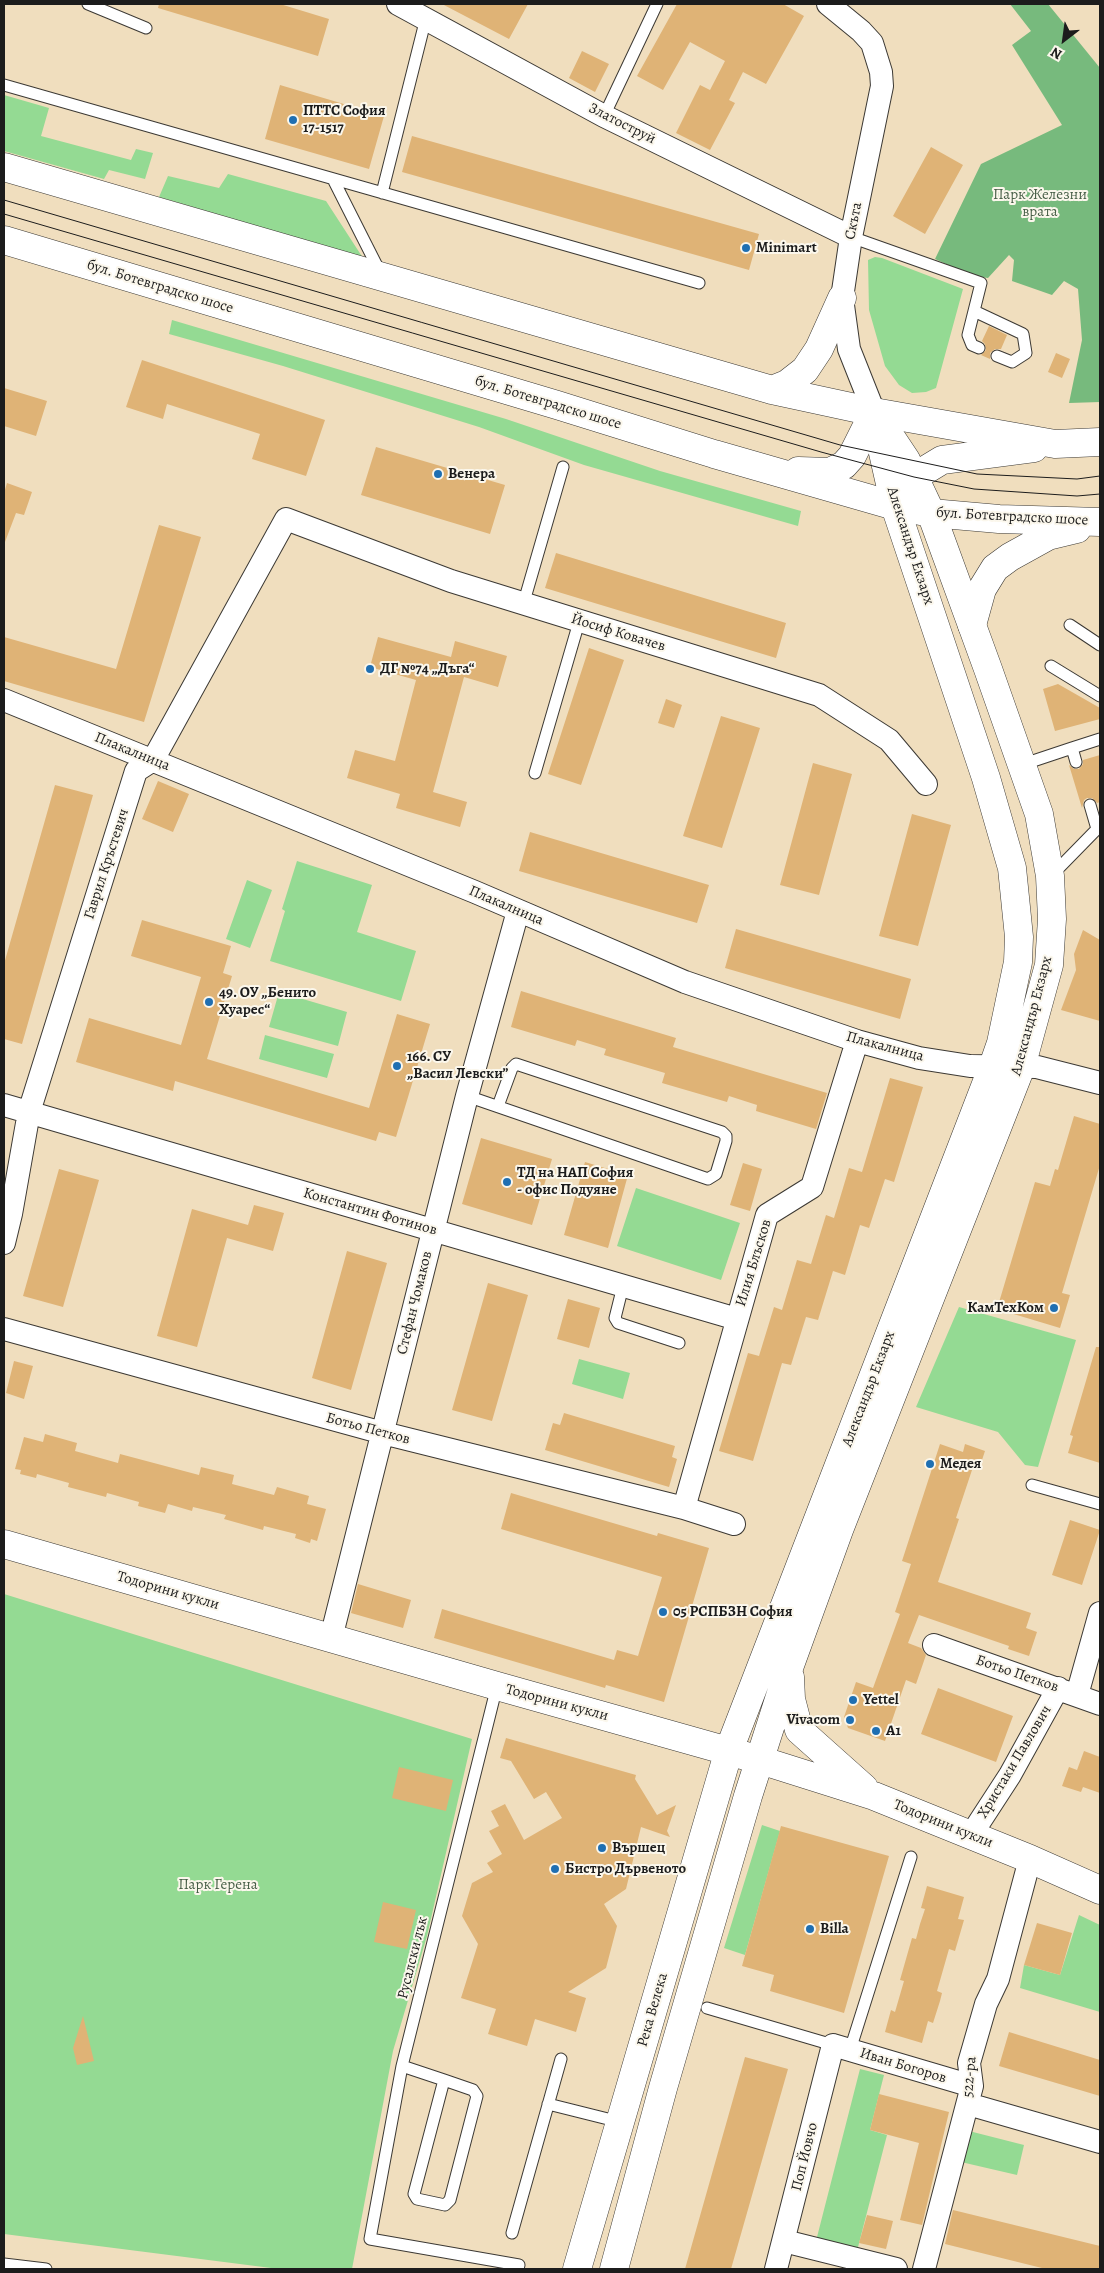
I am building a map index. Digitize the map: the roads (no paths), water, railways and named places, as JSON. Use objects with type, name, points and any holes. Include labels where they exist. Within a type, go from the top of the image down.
[{"type":"street","name":"Златоструй","points":[[398,4],[604,116],[851,237]]},
{"type":"street","name":"Скъта","points":[[828,4],[862,30],[872,43],[878,57],[882,86],[851,237],[842,298],[849,349],[874,412]]},
{"type":"street","points":[[4,167],[772,390],[874,412],[1055,444]]},
{"type":"street","name":"бул. Ботевградско шосе","points":[[4,240],[895,506],[931,513],[999,519],[1100,522]]},
{"type":"street","points":[[772,390],[787,384],[805,370],[819,349],[842,298]]},
{"type":"street","points":[[767,469],[830,472],[844,465],[852,456],[874,412]]},
{"type":"street","name":"Александър Екзарх","points":[[760,1760],[790,1665],[839,1530],[1021,1067],[1049,965],[1052,919],[1050,876],[1039,814],[931,513],[906,460],[874,412]]},
{"type":"street","name":"Александър Екзарх","points":[[730,1750],[993,1066],[1003,1034],[1018,962],[1019,937],[1012,868],[986,778],[895,506],[874,412]]},
{"type":"street","points":[[895,506],[914,477],[942,460],[1019,451],[1055,444],[1100,442]]},
{"type":"street","name":"Йосиф Ковачев","points":[[286,519],[451,582],[820,695],[890,740],[926,784]]},
{"type":"street","name":"Гаврил Кръстевич","points":[[4,1243],[8,1213],[29,1112],[136,771],[153,760],[286,519]]},
{"type":"street","points":[[972,625],[982,589],[995,568],[1010,557],[1048,536],[1100,522]]},
{"type":"street","name":"Плакалница","points":[[4,700],[518,911],[685,982],[857,1041],[918,1058],[970,1066],[1036,1067],[1100,1083]]},
{"type":"street","name":"Стефан Чомаков","points":[[331,1638],[467,1096],[518,911]]},
{"type":"street","name":"Илия Блъсков","points":[[684,1508],[767,1215],[812,1187],[857,1041]]},
{"type":"street","name":"Константин Фотинов","points":[[4,1105],[737,1319]]},
{"type":"street","name":"Ботьо Петков","points":[[4,1329],[383,1433],[684,1508],[734,1524]]},
{"type":"street","name":"Тодорини кукли","points":[[4,1544],[496,1686],[730,1750],[874,1796],[1030,1859],[1100,1890]]},
{"type":"street","name":"Христаки Павлович","points":[[971,1835],[1067,1692],[1100,1613]]},
{"type":"street","name":"Ботьо Петков","points":[[934,1645],[1100,1704]]},
{"type":"street","points":[[790,1665],[791,1699],[799,1730],[824,1754],[874,1796]]},
{"type":"street","name":"Река Велека","points":[[577,2269],[730,1750]]},
{"type":"street","points":[[614,2269],[663,2088],[760,1760]]},
{"type":"street","name":"522-ра","points":[[924,2269],[970,2095],[969,2063],[986,2004],[998,1979],[1030,1859]]},
{"type":"street","name":"Иван Богоров","points":[[841,2047],[1100,2142]]},
{"type":"street","name":"Поп Йовчо","points":[[776,2269],[841,2047]]},
{"type":"street","points":[[784,2241],[896,2269]]},
{"type":"lane","points":[[88,4],[146,28]]},
{"type":"lane","points":[[604,116],[657,4]]},
{"type":"lane","points":[[382,193],[426,18]]},
{"type":"lane","points":[[4,85],[699,283]]},
{"type":"lane","points":[[333,179],[383,278]]},
{"type":"lane","points":[[851,237],[981,283],[968,335],[972,345],[978,348]]},
{"type":"lane","points":[[974,311],[1023,334],[1026,353],[1012,362],[997,356]]},
{"type":"lane","points":[[523,605],[563,468]]},
{"type":"lane","points":[[535,773],[580,622]]},
{"type":"lane","points":[[1070,625],[1100,645]]},
{"type":"lane","points":[[1052,666],[1100,696]]},
{"type":"lane","points":[[1021,765],[1100,739]]},
{"type":"lane","points":[[1072,748],[1076,762]]},
{"type":"lane","points":[[1050,876],[1097,829],[1090,805]]},
{"type":"lane","points":[[467,1096],[708,1179],[716,1174],[726,1141],[726,1136],[722,1132],[516,1064],[512,1068],[498,1106]]},
{"type":"lane","points":[[623,1286],[615,1318],[618,1323],[679,1343]]},
{"type":"lane","points":[[1032,1485],[1100,1504]]},
{"type":"lane","name":"Русалски лък","points":[[496,1686],[402,2066],[370,2239],[519,2265],[518,2269]]},
{"type":"lane","name":"Поп Йовчо","points":[[841,2047],[911,1857]]},
{"type":"lane","points":[[707,2008],[841,2047]]},
{"type":"lane","points":[[512,2233],[561,2059]]},
{"type":"lane","points":[[402,2066],[444,2080],[473,2090],[477,2096],[450,2200],[445,2206],[417,2199],[414,2194],[444,2080]]},
{"type":"lane","points":[[548,2104],[620,2122]]},
{"type":"lane","points":[[4,2264],[46,2269]]},
{"type":"tram line","points":[[4,200],[840,445],[977,474],[1077,479],[1100,476]]},
{"type":"tram line","points":[[4,214],[821,452],[914,477],[974,489],[1077,496],[1100,494]]},
{"type":"place","name":"ПТТС София 17-1517","points":[[293,120]]},
{"type":"place","name":"Minimart","points":[[746,248]]},
{"type":"place","name":"Венера","points":[[438,474]]},
{"type":"place","name":"ДГ №74 „Дъга“","points":[[370,669]]},
{"type":"place","name":"49. ОУ „Бенито Хуарес“","points":[[209,1002]]},
{"type":"place","name":"166. СУ „Васил Левски”","points":[[397,1066]]},
{"type":"place","name":"ТД на НАП София - офис Подуяне","points":[[507,1182]]},
{"type":"place","name":"КамТехКом","points":[[1054,1308]]},
{"type":"place","name":"Медея","points":[[930,1464]]},
{"type":"place","name":"05 РСПБЗН София","points":[[663,1612]]},
{"type":"place","name":"Yettel","points":[[853,1700]]},
{"type":"place","name":"Vivacom","points":[[850,1720]]},
{"type":"place","name":"A1","points":[[876,1731]]},
{"type":"place","name":"Вършец","points":[[602,1848]]},
{"type":"place","name":"Бистро Дървеното","points":[[555,1869]]},
{"type":"place","name":"Billa","points":[[810,1929]]},
{"type":"park label","name":"Парк Железни врата","points":[[1040,204]]},
{"type":"park label","name":"Парк Герена","points":[[218,1885]]}]
